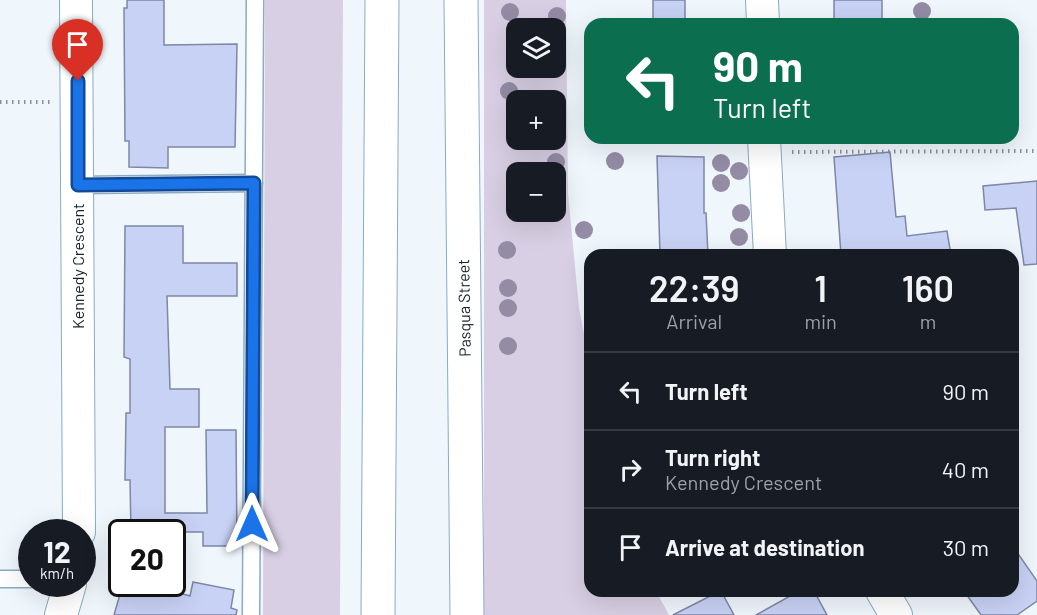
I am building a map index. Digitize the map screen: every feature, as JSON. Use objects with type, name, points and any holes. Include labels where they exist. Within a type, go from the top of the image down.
[{"type":"main road","points":[[378,615],[382,0]]},
{"type":"main road","name":"Pasqua Street","points":[[461,0],[467,615]]},
{"type":"street","name":"Kennedy Crescent","points":[[76,0],[79,519]]},
{"type":"street","points":[[762,0],[763,18]]},
{"type":"street","points":[[764,145],[770,249]]},
{"type":"street","points":[[61,615],[66,597]]},
{"type":"street","points":[[886,597],[896,615]]},
{"type":"lane","points":[[251,615],[255,0]]},
{"type":"lane","points":[[78,185],[254,183]]},
{"type":"lane","points":[[0,579],[18,579]]},
{"type":"path","points":[[0,102],[78,101]]},
{"type":"path","points":[[764,145],[1037,151]]},
{"type":"shaded area","points":[[265,0],[343,0],[340,615],[263,615]]},
{"type":"shaded area","points":[[484,0],[566,0],[568,193],[579,308],[584,334],[584,597],[659,597],[669,615],[484,615]]},
{"type":"building","points":[[127,0],[164,0],[164,45],[237,44],[235,147],[168,147],[168,168],[129,167],[129,141],[125,141],[124,8],[127,8]]},
{"type":"building","points":[[653,0],[685,0],[685,18],[653,18]]},
{"type":"building","points":[[834,0],[882,0],[882,18],[834,18]]},
{"type":"building","points":[[890,152],[896,217],[905,216],[907,236],[947,231],[950,249],[841,249],[834,157]]},
{"type":"building","points":[[657,156],[704,157],[704,213],[706,213],[708,249],[660,249]]},
{"type":"building","points":[[1037,181],[1037,264],[1024,265],[1016,208],[985,210],[983,186]]},
{"type":"building","points":[[125,226],[183,226],[183,263],[237,263],[237,296],[167,296],[170,389],[199,389],[199,427],[165,427],[165,513],[207,513],[206,430],[236,430],[237,546],[203,546],[203,532],[186,532],[186,519],[131,519],[130,480],[125,480],[126,413],[130,413],[130,359],[124,357]]},
{"type":"building","points":[[1019,555],[1037,581],[1037,601],[1017,615],[981,615],[968,597],[1019,597]]},
{"type":"building","points":[[193,582],[234,590],[231,608],[237,610],[236,615],[114,615],[119,597],[190,596]]},
{"type":"building","points":[[708,597],[724,597],[734,615],[673,615]]},
{"type":"building","points":[[788,597],[817,597],[827,615],[756,615]]},
{"type":"route","points":[[78,81],[78,185],[254,183],[252,524]]}]
